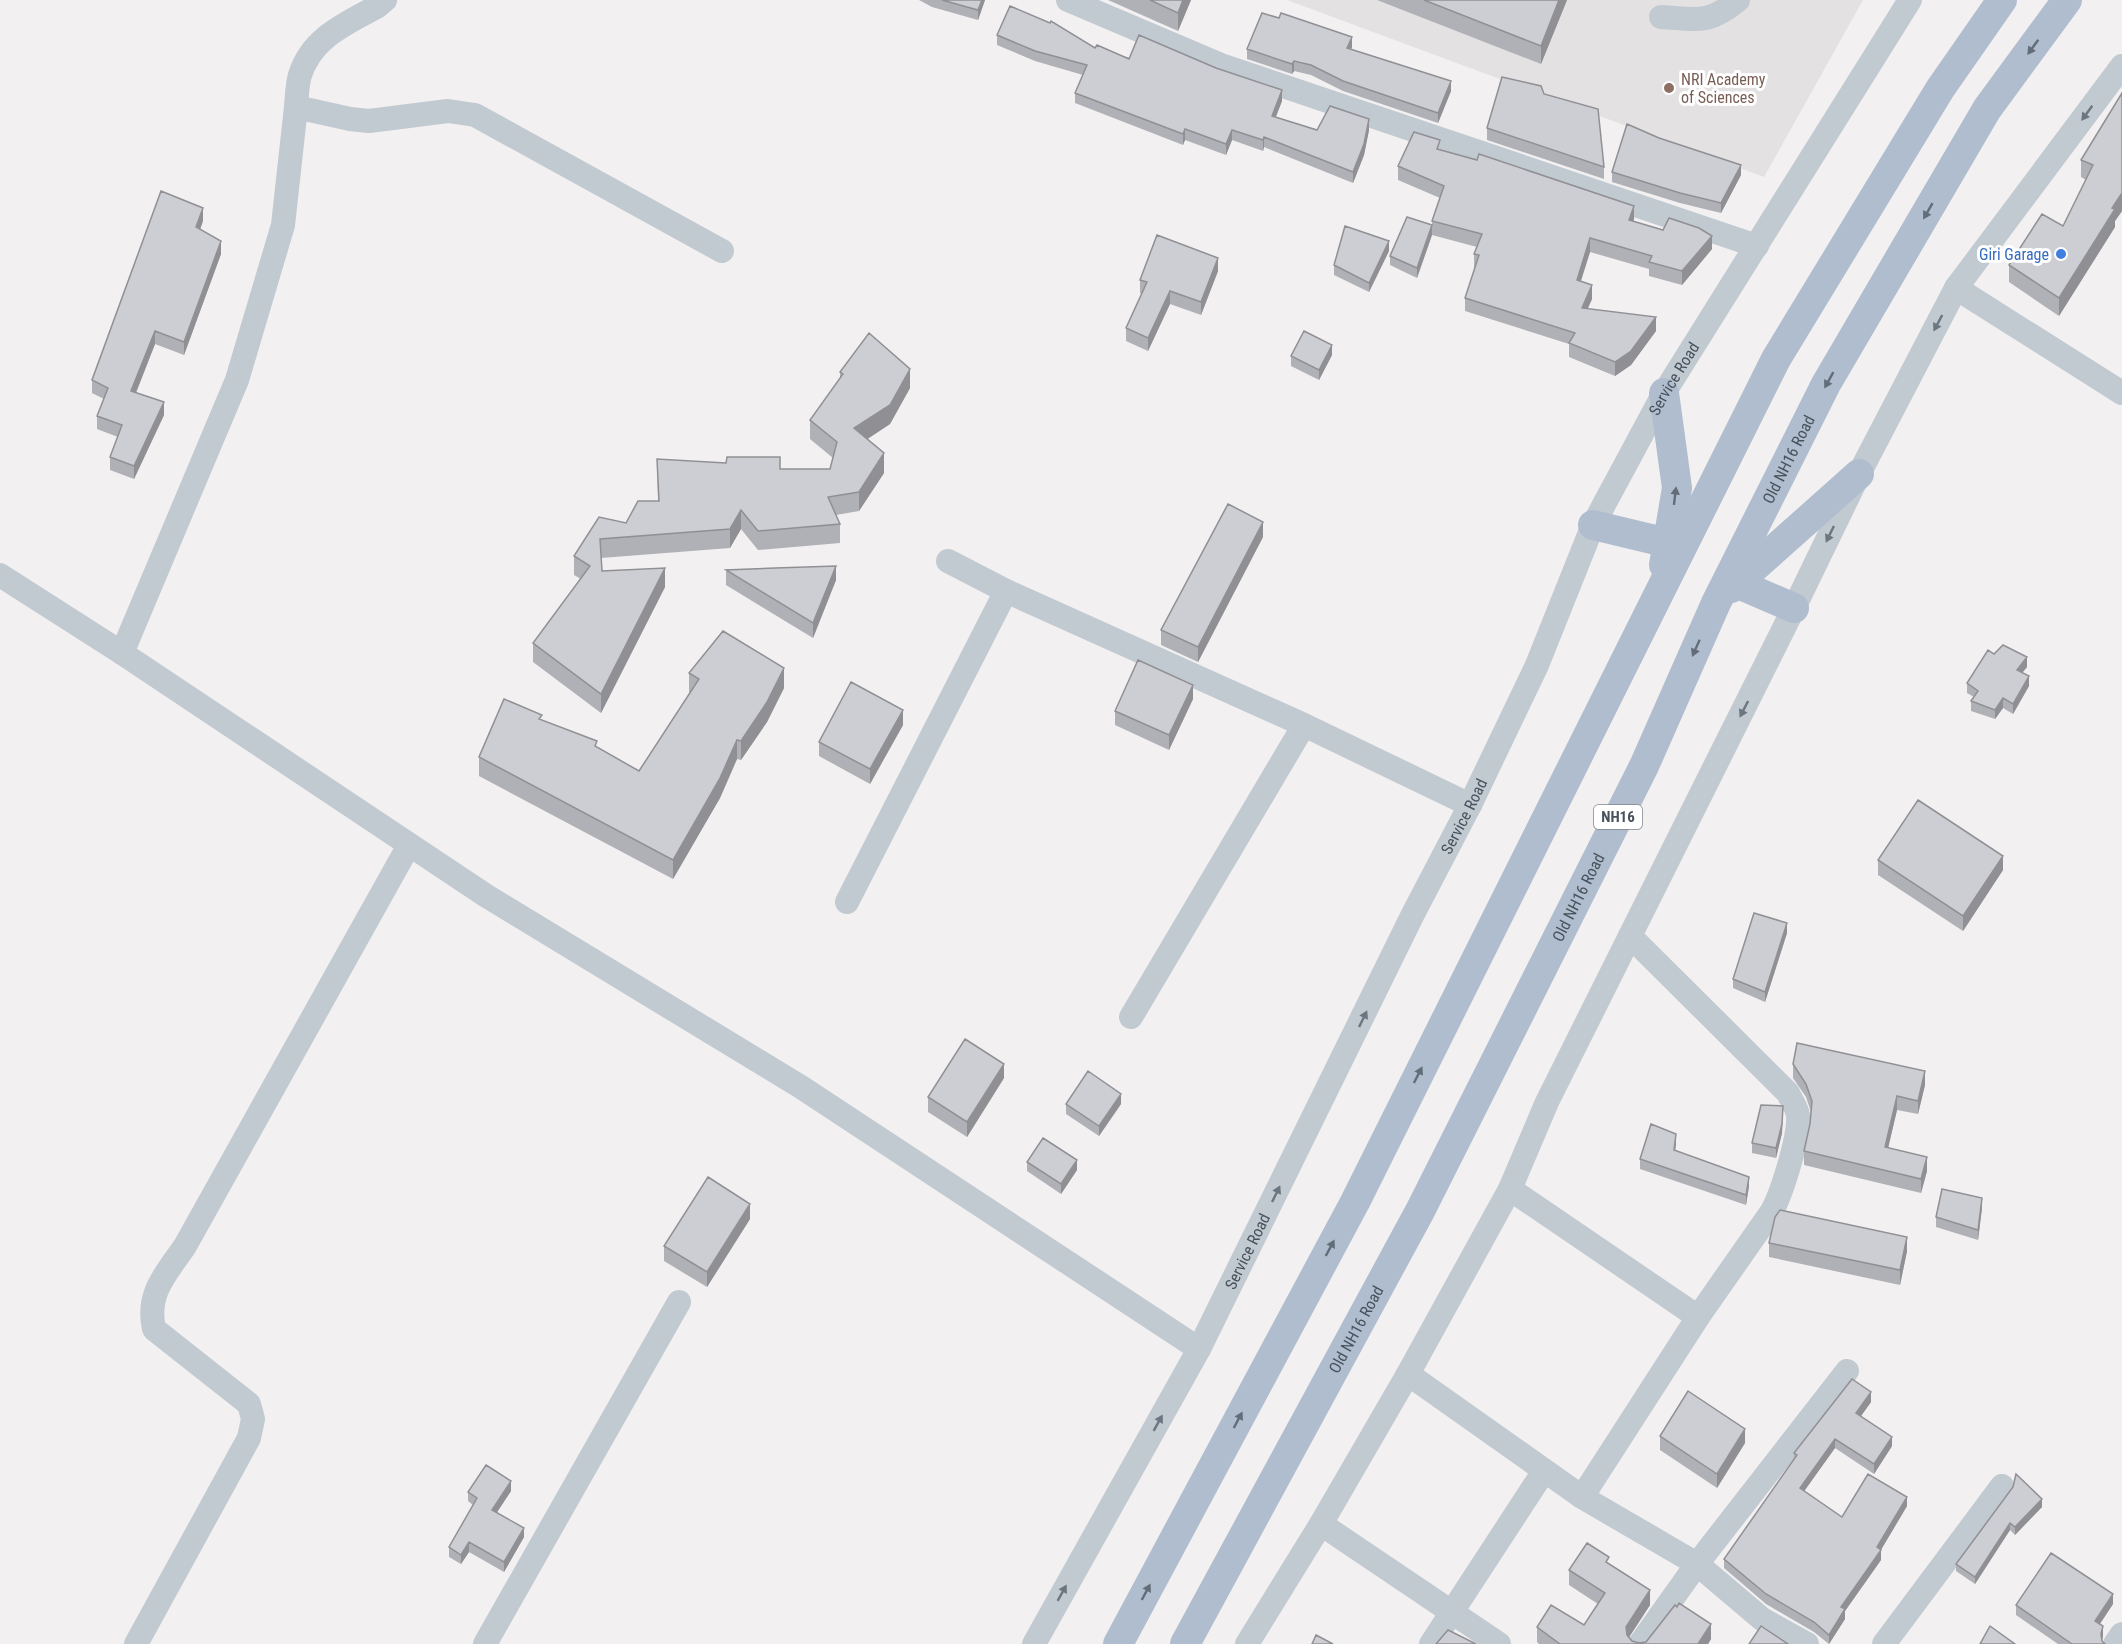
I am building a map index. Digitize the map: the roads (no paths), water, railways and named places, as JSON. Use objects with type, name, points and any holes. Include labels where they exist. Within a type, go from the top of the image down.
[{"type":"main road","points":[[1118,1644],[1355,1202],[1776,359],[1940,88],[2002,0]]},
{"type":"main road","name":"Old NH16 Road","points":[[1185,1644],[1420,1211],[1644,766],[1832,374],[1987,109],[2067,0]]},
{"type":"main road","points":[[1659,595],[1677,488],[1664,393]]},
{"type":"main road","points":[[1726,593],[1859,474]]},
{"type":"main road","points":[[1593,525],[1668,543]]},
{"type":"main road","points":[[1726,593],[1794,608]]},
{"type":"street","points":[[122,653],[237,380],[283,225],[299,76],[311,51],[330,34],[385,0]]},
{"type":"street","points":[[1068,0],[1221,65],[1757,246]]},
{"type":"street","points":[[1661,17],[1706,19],[1722,13],[1738,0]]},
{"type":"street","name":"Service Road","points":[[1034,1644],[1199,1349],[1538,665],[1593,525],[1664,393],[1910,0]]},
{"type":"street","points":[[1247,1644],[1321,1524],[1408,1374],[1510,1189],[1547,1102],[1859,474],[1956,288],[2122,66]]},
{"type":"street","points":[[296,107],[369,121],[448,111],[475,115],[722,251]]},
{"type":"street","points":[[1956,288],[2122,393]]},
{"type":"street","points":[[948,561],[1006,591],[1304,725],[1470,805]]},
{"type":"street","points":[[0,575],[122,653],[485,895],[801,1087],[1199,1349]]},
{"type":"street","points":[[847,902],[1006,591]]},
{"type":"street","points":[[1131,1017],[1304,725]]},
{"type":"street","points":[[135,1644],[249,1438],[253,1419],[249,1404],[154,1329],[150,1312],[158,1284],[191,1236],[409,845]]},
{"type":"street","points":[[1581,1497],[1698,1317],[1772,1211],[1781,1195],[1797,1129],[1798,1113],[1788,1093],[1630,936]]},
{"type":"street","points":[[1510,1189],[1698,1317]]},
{"type":"street","points":[[485,1644],[679,1302]]},
{"type":"street","points":[[1640,1644],[1696,1564],[1847,1371]]},
{"type":"street","points":[[1408,1374],[1581,1497],[1696,1564],[1762,1619],[1807,1644]]},
{"type":"street","points":[[1431,1644],[1544,1471]]},
{"type":"street","points":[[1884,1644],[2002,1486]]},
{"type":"street","points":[[1321,1524],[1499,1644]]},
{"type":"street","points":[[2115,1644],[2122,1634]]},
{"type":"place","name":"NRI Academy of Sciences","points":[[1669,88]]},
{"type":"place","name":"Giri Garage","points":[[2061,254]]}]
